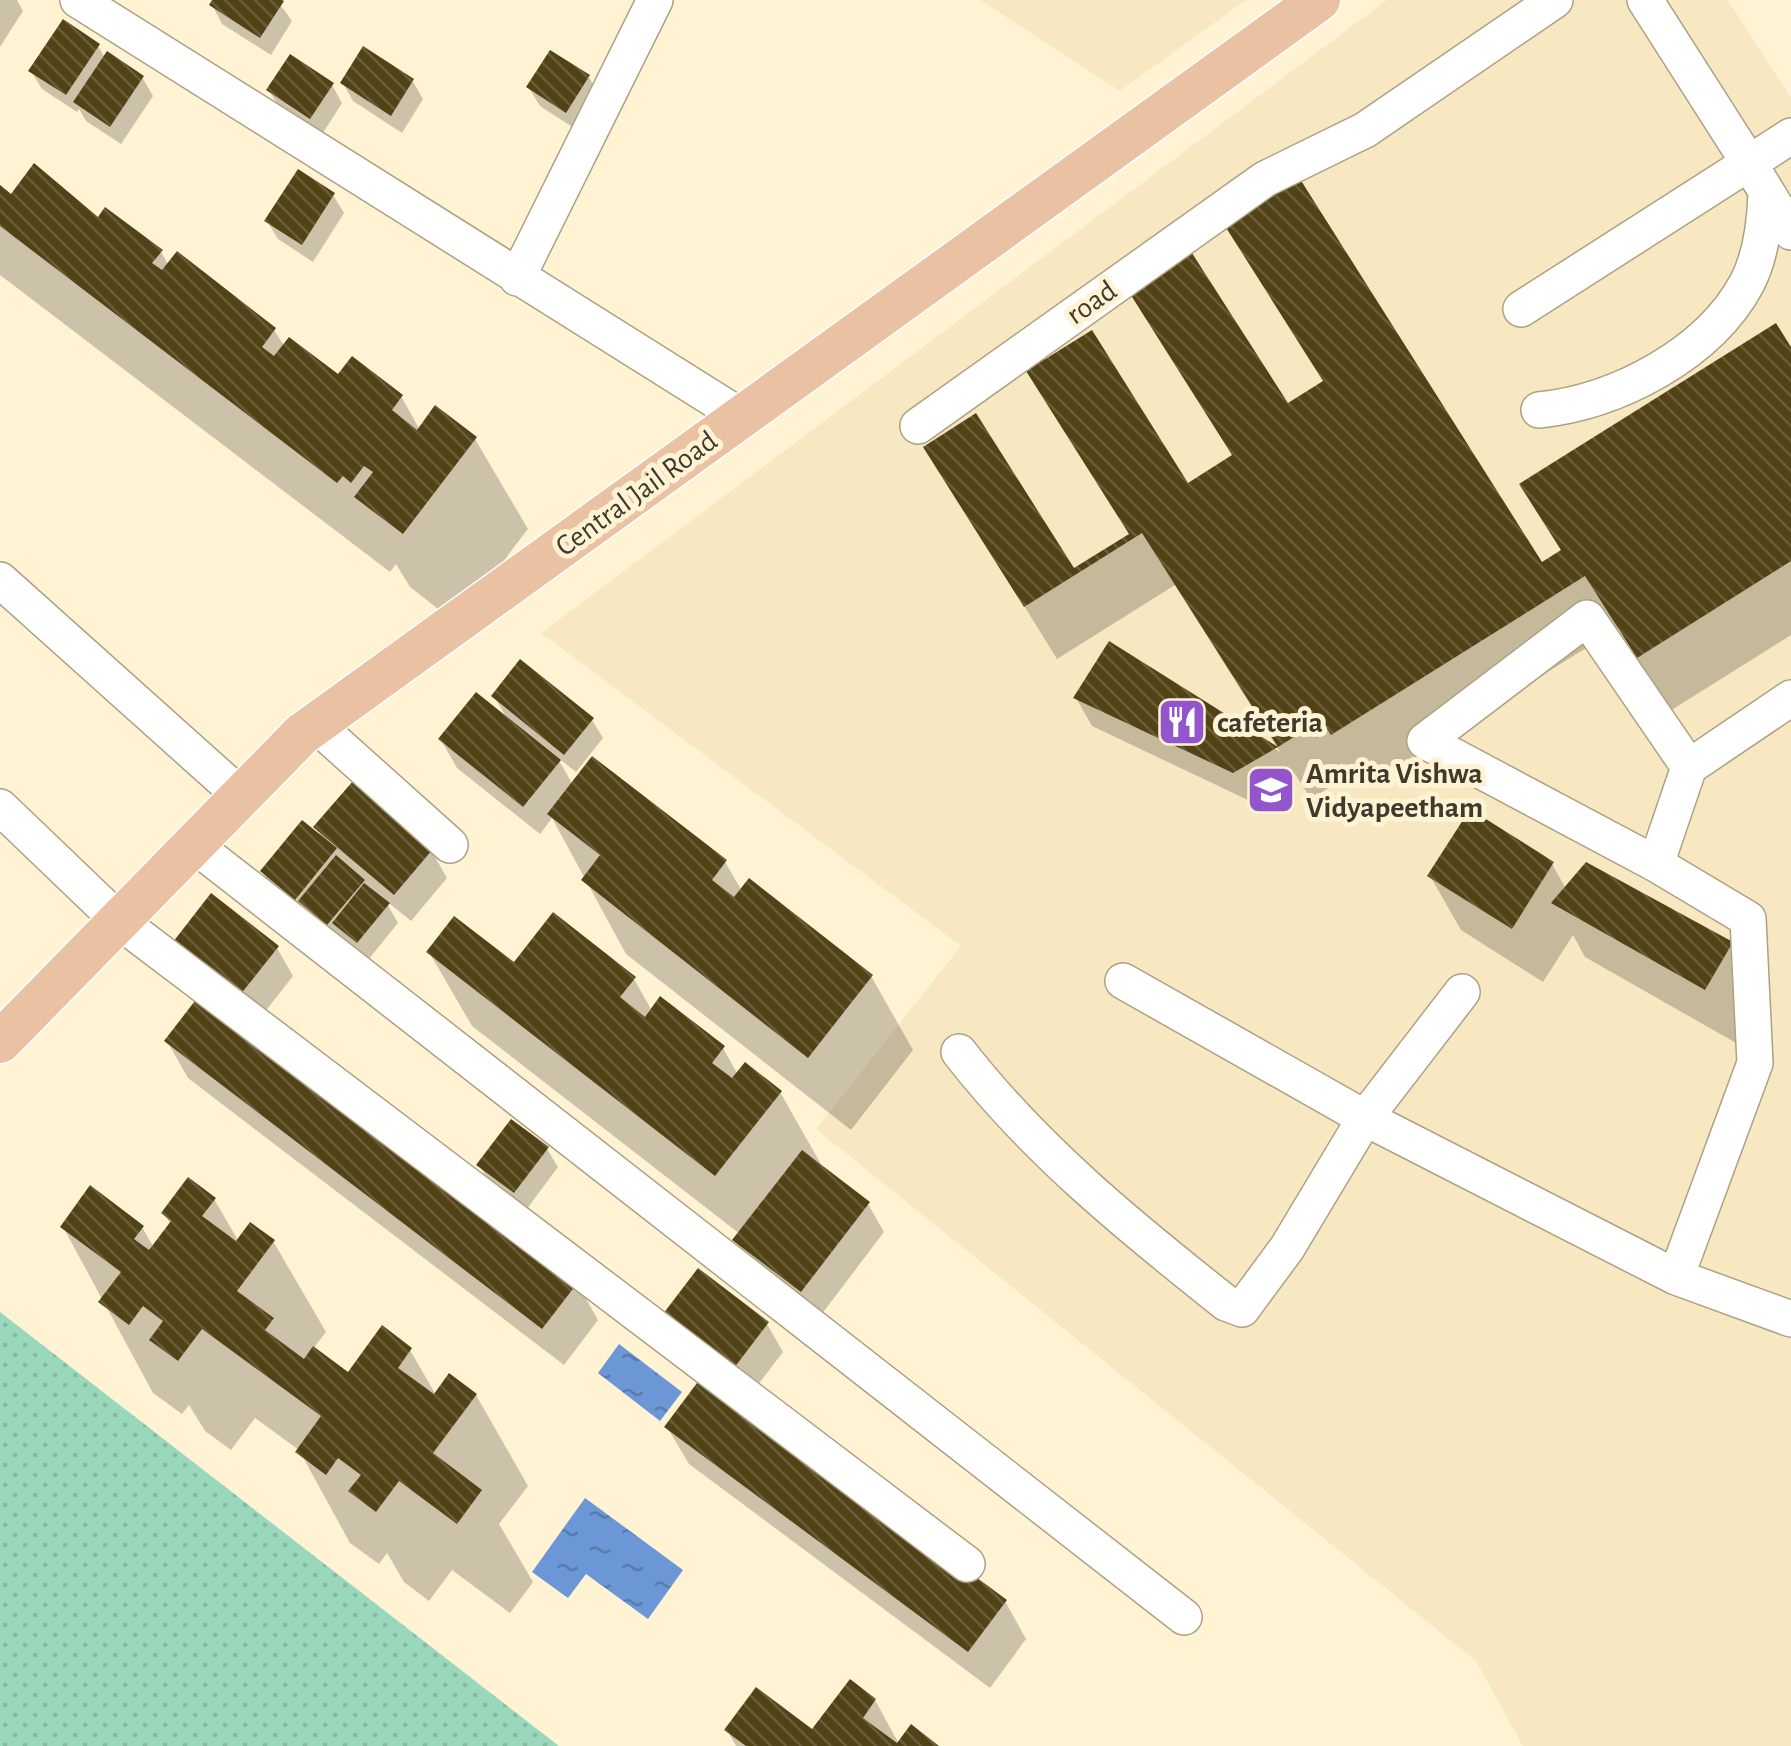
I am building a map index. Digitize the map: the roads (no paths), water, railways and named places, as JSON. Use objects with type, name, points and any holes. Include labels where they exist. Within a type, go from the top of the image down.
[{"type":"main road","name":"Central Jail Road","points":[[0,1042],[316,724],[1320,0]]},
{"type":"street","points":[[516,278],[655,0]]},
{"type":"street","name":"road","points":[[918,426],[1265,179],[1365,130],[1555,0]]},
{"type":"street","points":[[1645,0],[1791,232]]},
{"type":"street","points":[[95,5],[516,278],[742,417]]},
{"type":"street","points":[[1521,309],[1758,178],[1791,136]]},
{"type":"street","points":[[1538,410],[1572,407],[1645,378],[1717,324],[1750,278],[1764,226],[1758,178]]},
{"type":"street","points":[[0,580],[241,796]]},
{"type":"street","points":[[1676,1277],[1755,1063],[1748,920],[1656,864],[1425,741],[1587,618],[1689,767]]},
{"type":"street","points":[[1656,864],[1689,767],[1791,698]]},
{"type":"street","points":[[316,724],[450,845]]},
{"type":"street","points":[[2,813],[119,921],[967,1564]]},
{"type":"street","points":[[194,845],[1184,1617]]},
{"type":"street","points":[[1124,982],[1366,1118],[1676,1277],[1791,1319]]},
{"type":"street","points":[[959,1052],[1014,1117],[1119,1218],[1226,1303],[1242,1309],[1287,1248],[1366,1118],[1462,992]]},
{"type":"water","points":[[619,1344],[682,1392],[660,1421],[598,1373]]},
{"type":"water","points":[[585,1498],[683,1570],[648,1619],[586,1574],[568,1598],[532,1572]]},
{"type":"place","name":"cafeteria","points":[[1182,722]]},
{"type":"place","name":"Amrita Vishwa Vidyapeetham","points":[[1271,790]]}]
